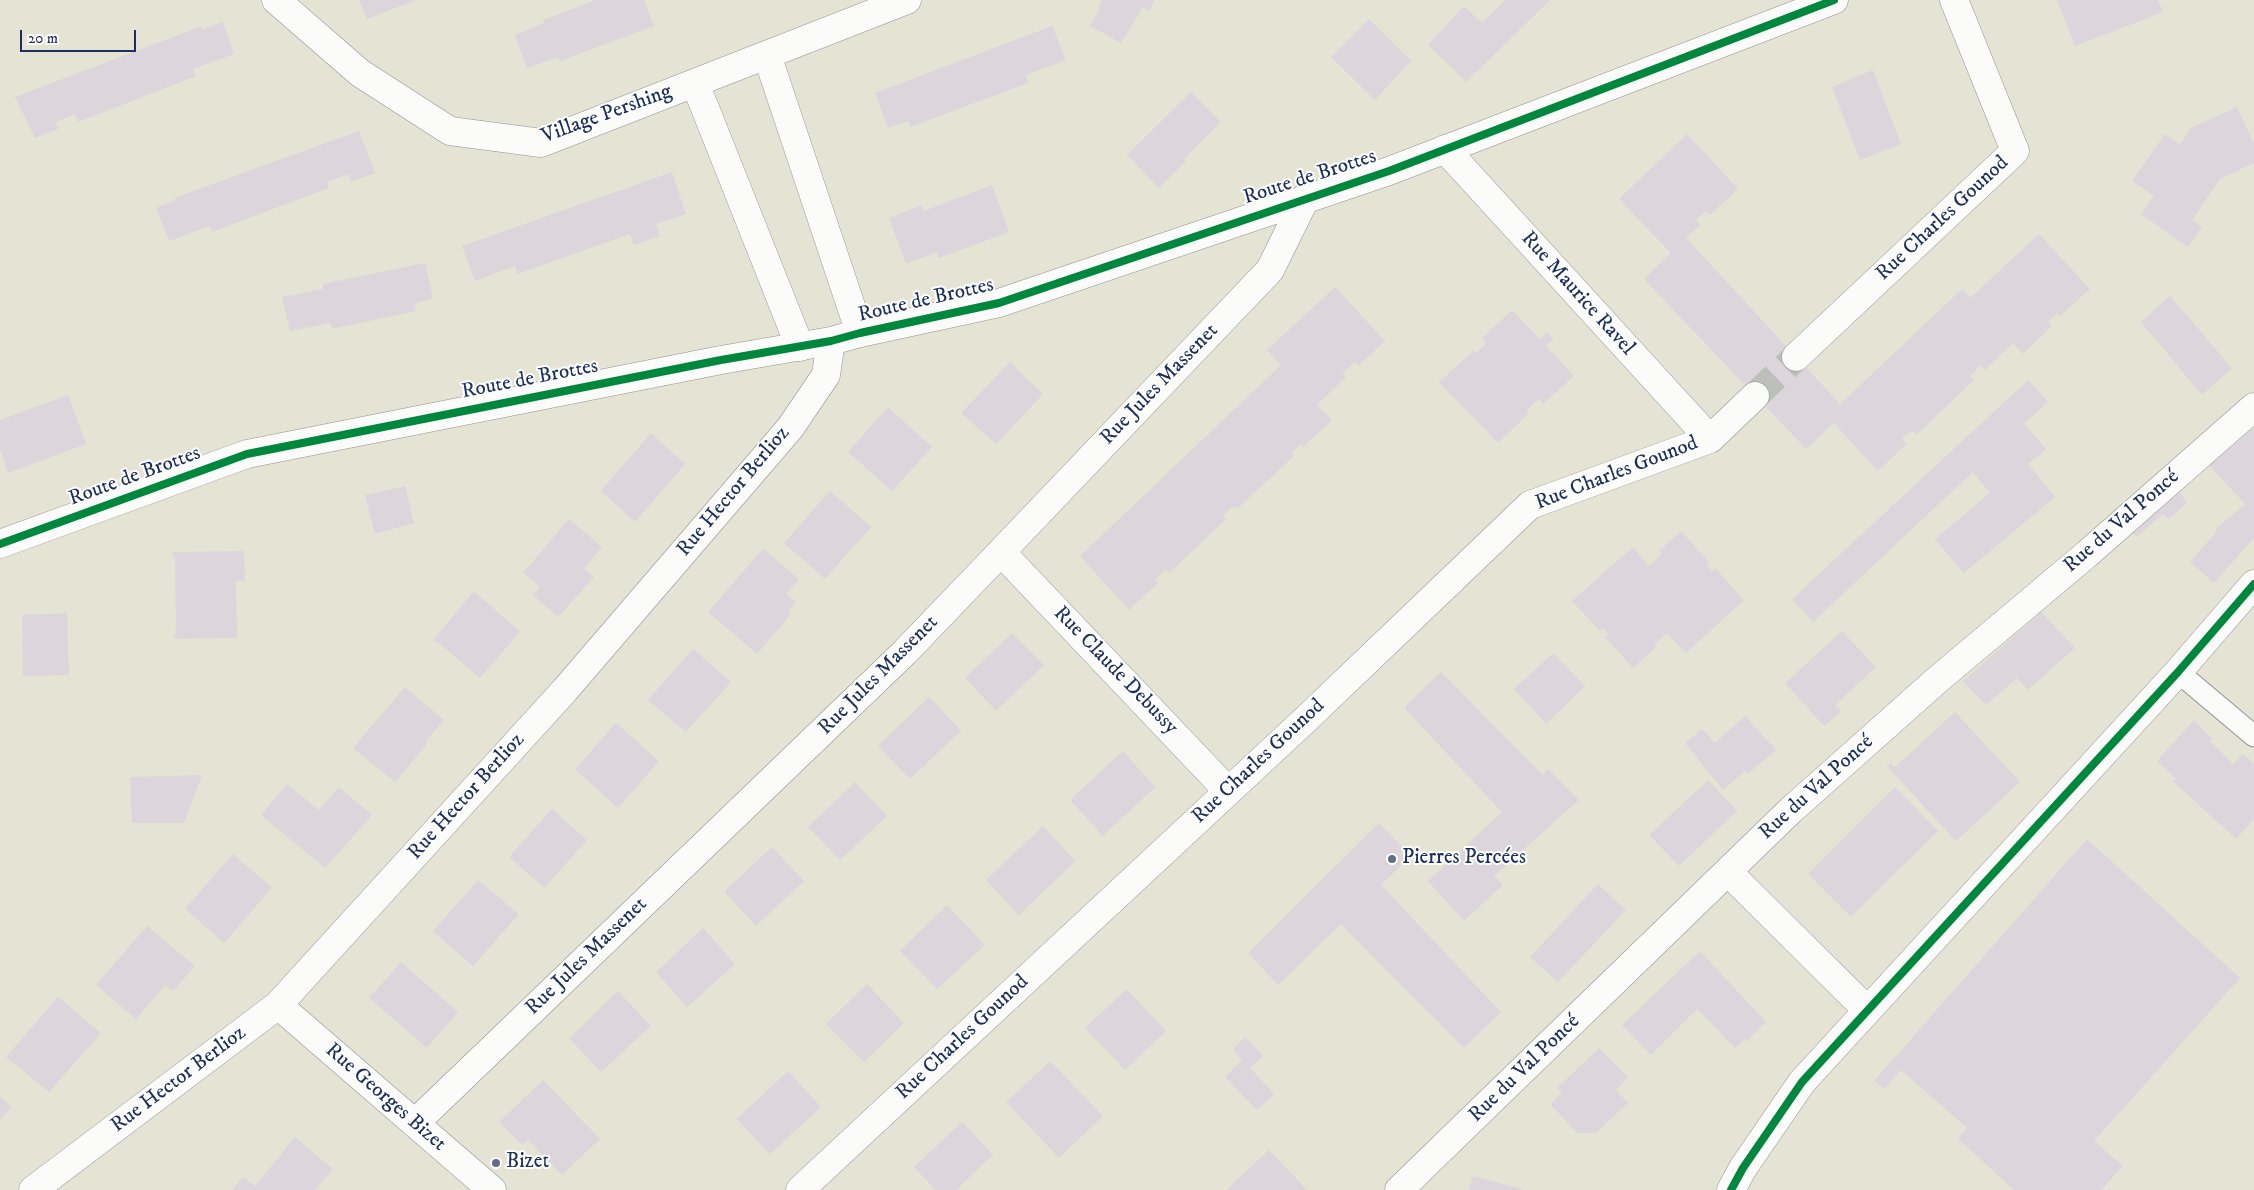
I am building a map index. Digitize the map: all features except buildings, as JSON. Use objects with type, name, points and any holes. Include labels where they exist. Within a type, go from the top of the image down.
[{"type":"street","name":"Village Pershing","points":[[276,0],[360,73],[450,132],[541,143],[907,0]]},
{"type":"street","name":"Route de Brottes","points":[[0,544],[248,454],[721,360],[831,341],[999,303],[1389,170],[1834,0]]},
{"type":"street","name":"Rue Charles Gounod","points":[[1796,357],[2014,151],[1954,0]]},
{"type":"street","points":[[767,55],[860,333]]},
{"type":"street","points":[[696,83],[800,347]]},
{"type":"street","name":"Rue Maurice Ravel","points":[[1445,149],[1710,439]]},
{"type":"street","name":"Rue Jules Massenet","points":[[415,1123],[904,652],[1001,552],[1270,270],[1306,197]]},
{"type":"street","name":"Rue Hector Berlioz","points":[[33,1190],[278,1005],[565,690],[790,428],[826,375],[831,341]]},
{"type":"street","name":"Rue Charles Gounod","points":[[800,1190],[1228,791],[1530,505],[1710,439],[1755,396]]},
{"type":"street","name":"Rue du Val Poncé","points":[[1399,1190],[1791,810],[1936,681],[2087,554],[2254,407]]},
{"type":"street","name":"Rue Claude Debussy","points":[[1001,552],[1228,791]]},
{"type":"street","points":[[1731,1190],[1743,1168],[1802,1082],[2178,672],[2254,584]]},
{"type":"street","points":[[1728,872],[1867,1010]]},
{"type":"street","name":"Rue Georges Bizet","points":[[278,1005],[492,1190]]},
{"type":"lane","points":[[2178,672],[2254,736]]},
{"type":"tunnel","points":[[1755,396],[1796,357]]},
{"type":"cycle path","points":[[0,544],[247,454],[721,360],[831,341],[999,303],[1389,171],[1834,0]]},
{"type":"cycle path","points":[[1731,1190],[1743,1168],[1802,1082],[2178,672],[2254,584]]},
{"type":"place","name":"Pierres Percées","points":[[1392,859]]},
{"type":"place","name":"Bizet","points":[[496,1163]]}]
